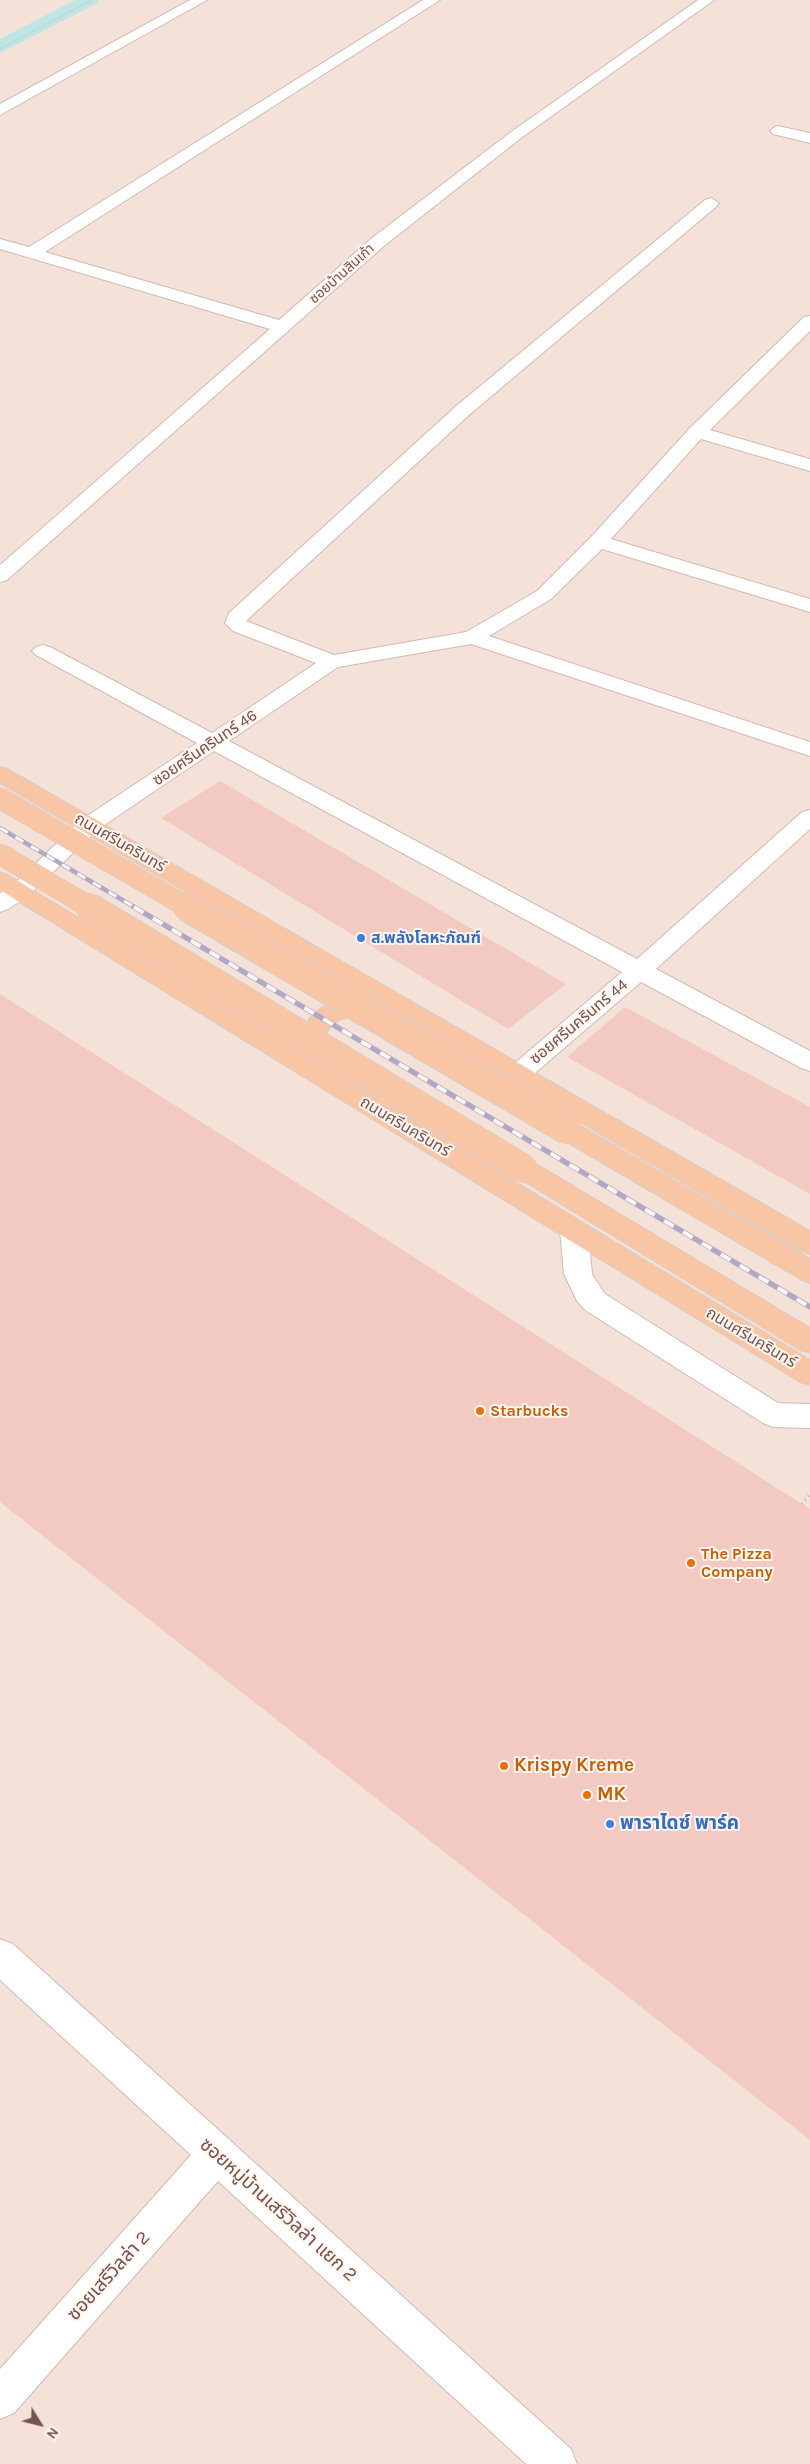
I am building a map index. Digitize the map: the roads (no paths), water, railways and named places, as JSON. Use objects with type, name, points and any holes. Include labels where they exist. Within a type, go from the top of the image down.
[{"type":"main road","name":"ถนนศรีนครินทร์","points":[[0,774],[810,1244]]},
{"type":"main road","points":[[0,798],[810,1272]]},
{"type":"main road","points":[[0,854],[810,1342]]},
{"type":"main road","name":"ถนนศรีนครินทร์","points":[[6,892],[334,1084],[810,1374]]},
{"type":"main road","points":[[334,1084],[312,1046],[314,1031],[324,1019],[338,1011],[353,1008],[422,1018]]},
{"type":"street","points":[[0,110],[200,0]]},
{"type":"street","points":[[32,254],[433,0]]},
{"type":"street","name":"ซอยบ้านสินเก้า","points":[[0,576],[378,242],[516,135],[707,0]]},
{"type":"street","points":[[778,131],[810,138]]},
{"type":"street","points":[[711,203],[462,410],[236,617],[235,623],[326,666],[472,637],[544,595],[598,542],[697,432],[793,349],[810,321]]},
{"type":"street","points":[[0,244],[283,327]]},
{"type":"street","points":[[697,432],[810,465]]},
{"type":"street","points":[[598,542],[810,606]]},
{"type":"street","points":[[472,637],[810,750]]},
{"type":"street","points":[[43,651],[216,742],[810,1062]]},
{"type":"street","name":"ซอยศรีนครินทร์ 46","points":[[6,892],[90,825],[216,742],[326,666]]},
{"type":"street","name":"ซอยศรีนครินทร์ 44","points":[[518,1074],[640,970],[810,817]]},
{"type":"street","points":[[574,1230],[578,1274],[587,1293],[595,1302],[773,1415],[810,1416]]},
{"type":"street","name":"ซอยหมู่บ้านเสรีวิลล่า แยก 2","points":[[0,1956],[556,2464]]},
{"type":"street","name":"ซอยเสรีวิลล่า 2","points":[[0,2399],[217,2154]]},
{"type":"waterway","points":[[0,47],[89,0]]},
{"type":"railway","points":[[0,828],[136,908]]},
{"type":"railway","points":[[134,907],[810,1307]]},
{"type":"place","name":"ส.พลังโลหะภัณฑ์","points":[[361,938]]},
{"type":"place","name":"Starbucks","points":[[480,1411]]},
{"type":"place","name":"The Pizza Company","points":[[691,1563]]},
{"type":"place","name":"Krispy Kreme","points":[[504,1766]]},
{"type":"place","name":"MK","points":[[587,1795]]},
{"type":"place","name":"พาราไดซ์ พาร์ค","points":[[610,1824]]}]
